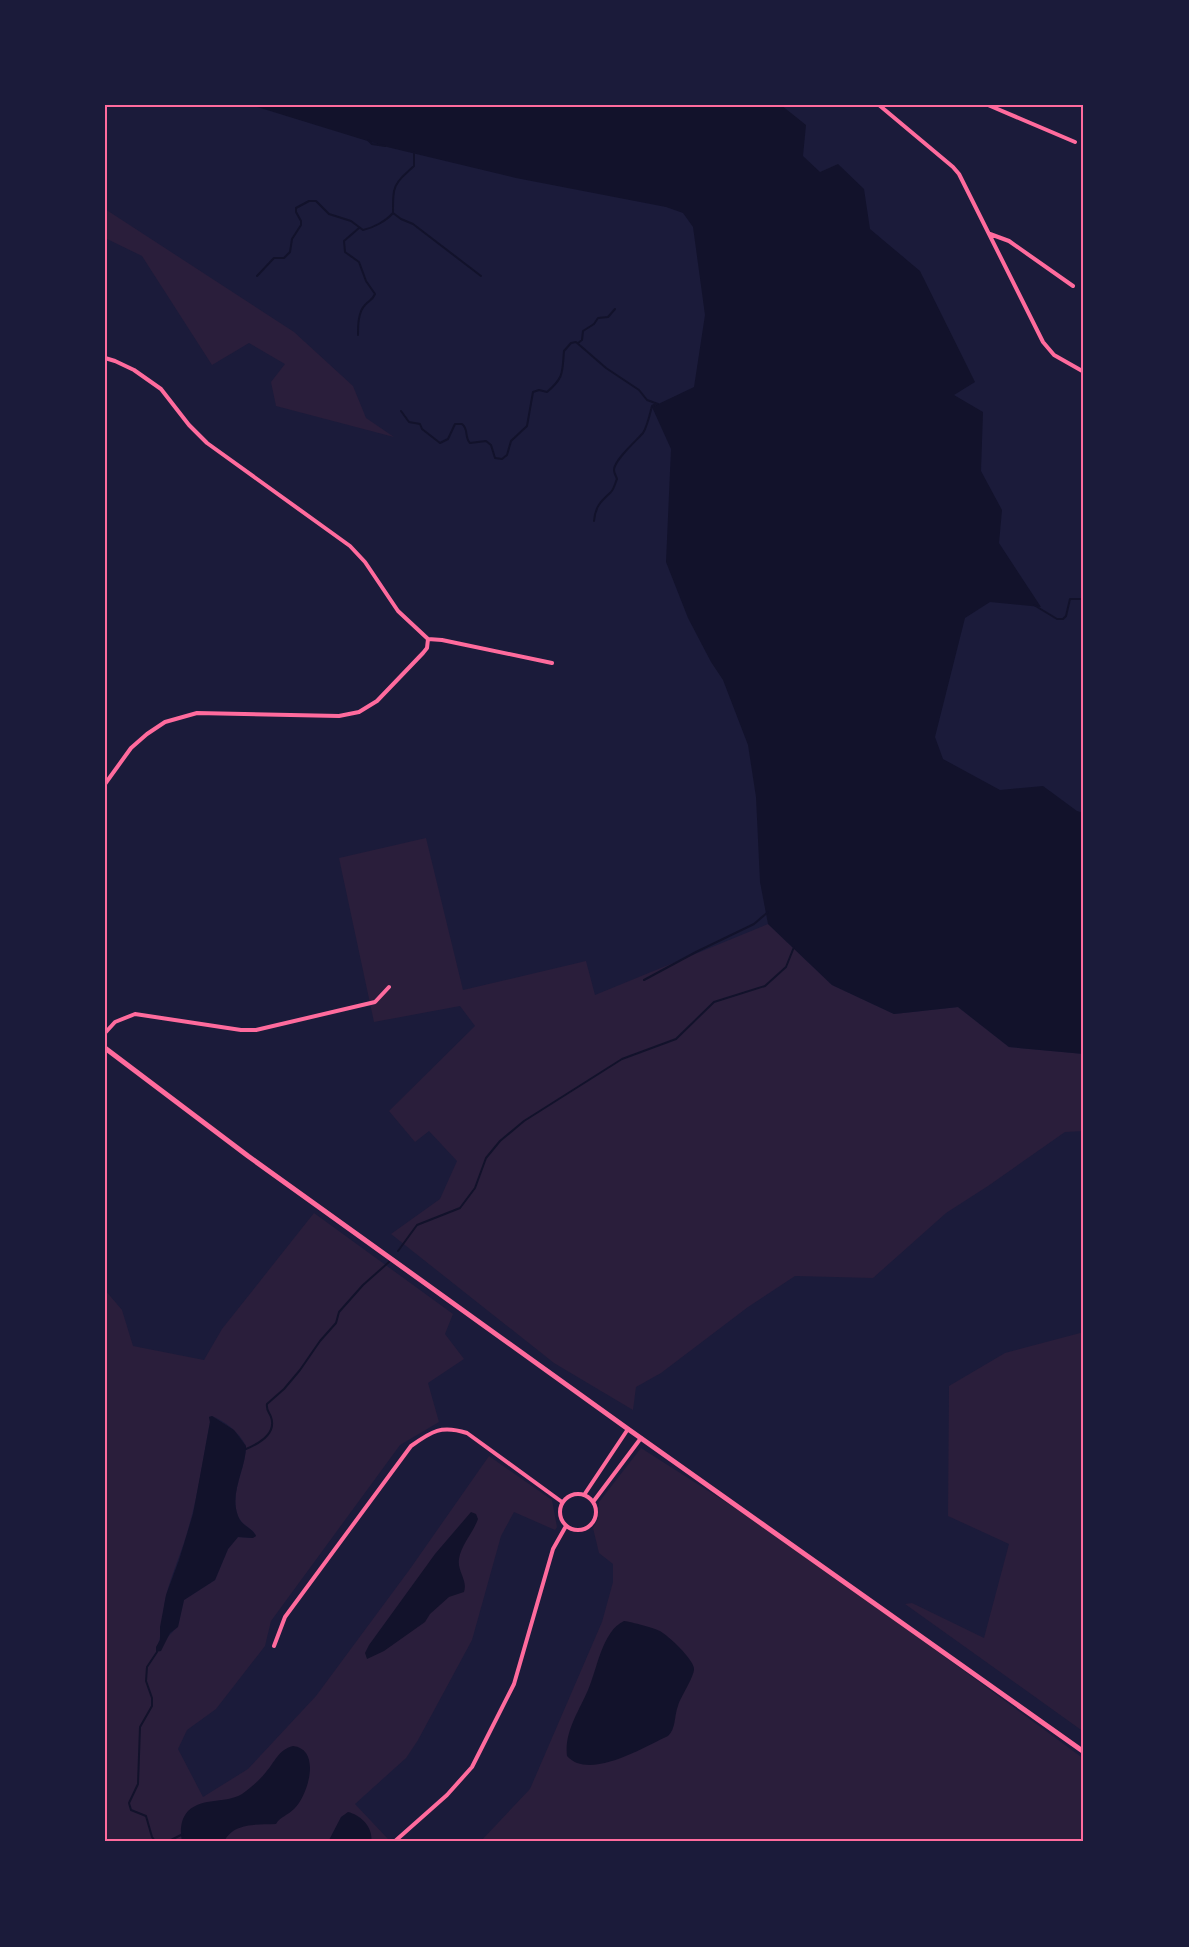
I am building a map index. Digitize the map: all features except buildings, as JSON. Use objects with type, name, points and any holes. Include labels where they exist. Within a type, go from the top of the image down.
[{"type":"main road","points":[[105,1048],[628,1429],[1084,1752]]},
{"type":"street","points":[[879,105],[953,167],[965,182],[1045,346],[1060,359],[1084,372]]},
{"type":"street","points":[[988,105],[1075,142]]},
{"type":"street","points":[[990,234],[1009,241],[1073,286]]},
{"type":"street","points":[[105,358],[134,370],[161,389],[189,425],[207,443],[350,546],[365,562],[398,611],[428,639],[552,663]]},
{"type":"street","points":[[105,784],[131,748],[147,734],[165,723],[196,713],[339,716],[359,712],[377,701],[416,661],[427,648],[428,639]]},
{"type":"street","points":[[105,1033],[115,1022],[135,1014],[241,1030],[256,1030],[375,1002],[389,987]]},
{"type":"street","points":[[274,1646],[285,1617],[292,1607],[411,1446],[431,1432],[454,1429],[467,1433],[562,1502]]},
{"type":"street","points":[[584,1495],[628,1429]]},
{"type":"street","points":[[593,1502],[641,1438]]},
{"type":"street","points":[[570,1495],[584,1495],[593,1502],[596,1514],[590,1525],[579,1530],[566,1526],[560,1514],[562,1502],[570,1495]]},
{"type":"street","points":[[394,1842],[447,1795],[472,1767],[514,1684],[553,1549],[566,1526]]},
{"type":"shaded area","points":[[251,105],[781,105],[806,125],[803,156],[820,172],[838,164],[864,189],[870,229],[920,271],[975,382],[954,395],[983,412],[981,471],[1002,510],[999,543],[1041,607],[990,602],[965,618],[935,737],[943,759],[1000,790],[1043,786],[1077,811],[1084,813],[1084,1054],[1009,1047],[958,1007],[894,1014],[832,985],[768,924],[760,882],[756,797],[748,745],[723,680],[688,618],[666,562],[671,449],[652,407],[694,387],[705,315],[693,227],[683,213],[666,207],[516,178],[387,147]]},
{"type":"shaded area","points":[[105,209],[294,332],[353,386],[366,418],[394,437],[276,406],[271,382],[285,364],[249,343],[212,365],[142,256],[105,238]]},
{"type":"shaded area","points":[[426,838],[463,990],[586,961],[595,995],[768,924],[832,985],[894,1014],[958,1007],[1009,1047],[1084,1054],[1084,1131],[1065,1132],[946,1213],[873,1278],[795,1276],[748,1307],[661,1373],[636,1387],[633,1410],[554,1363],[391,1234],[440,1199],[457,1161],[429,1131],[415,1142],[389,1111],[475,1026],[460,1006],[374,1022],[339,858]]},
{"type":"shaded area","points":[[314,1213],[453,1314],[445,1334],[464,1359],[428,1383],[439,1422],[400,1445],[271,1621],[265,1646],[216,1709],[187,1730],[178,1749],[203,1797],[248,1769],[316,1696],[410,1569],[489,1456],[552,1500],[557,1527],[555,1530],[514,1512],[501,1536],[472,1640],[418,1740],[406,1758],[355,1804],[388,1839],[385,1842],[105,1842],[105,1290],[122,1310],[133,1346],[204,1360],[222,1329]],"holes":[[[212,1416],[227,1424],[246,1446],[235,1499],[238,1516],[256,1536],[238,1537],[228,1549],[215,1580],[184,1600],[178,1626],[156,1650],[166,1596],[187,1535],[196,1500],[209,1417]]]},
{"type":"shaded area","points":[[1084,1332],[1084,1732],[905,1604],[912,1603],[984,1638],[1009,1544],[948,1516],[949,1386],[1005,1353]]},
{"type":"shaded area","points":[[212,1416],[234,1430],[246,1446],[235,1498],[236,1507],[238,1516],[244,1525],[256,1536],[253,1538],[238,1537],[228,1549],[215,1580],[184,1600],[178,1627],[170,1633],[161,1651],[156,1652],[160,1640],[166,1595],[193,1514],[210,1422],[209,1417]]},
{"type":"shaded area","points":[[641,1448],[790,1543],[1084,1759],[1084,1842],[480,1842],[530,1789],[602,1622],[613,1582],[613,1564],[599,1553],[593,1528],[598,1519],[599,1502]]},
{"type":"shaded area","points":[[471,1512],[476,1514],[478,1519],[459,1559],[465,1583],[464,1592],[449,1597],[430,1614],[425,1622],[384,1651],[367,1659],[365,1653],[369,1645],[435,1554]]},
{"type":"shaded area","points":[[624,1621],[660,1631],[685,1654],[693,1664],[694,1672],[668,1736],[631,1754],[602,1764],[577,1763],[567,1756],[570,1730],[588,1690],[605,1642],[610,1633]]},
{"type":"shaded area","points":[[293,1746],[302,1749],[307,1755],[310,1774],[304,1794],[292,1811],[276,1824],[247,1826],[233,1831],[224,1842],[182,1842],[181,1826],[188,1811],[200,1804],[242,1794],[261,1778],[280,1753]]},
{"type":"shaded area","points":[[348,1812],[358,1816],[366,1823],[371,1842],[328,1842],[341,1817]]},
{"type":"waterway","points":[[368,140],[372,144],[385,146]]},
{"type":"waterway","points":[[257,276],[274,258],[284,258],[290,252],[292,239],[301,225],[296,208],[309,201],[316,201],[329,214],[351,221],[363,230],[387,219],[393,213],[393,197],[398,182],[414,166],[414,152]]},
{"type":"waterway","points":[[393,213],[413,224],[481,276]]},
{"type":"waterway","points":[[358,335],[361,311],[375,294],[366,281],[359,262],[345,252],[344,241],[359,228]]},
{"type":"waterway","points":[[578,343],[582,340],[583,331],[594,324],[598,318],[608,317],[615,309]]},
{"type":"waterway","points":[[401,411],[409,422],[420,424],[422,429],[440,443],[448,439],[455,424],[462,424],[470,443],[486,441],[491,445],[495,458],[502,459],[507,455],[511,441],[527,426],[533,392],[539,390],[547,392],[557,382],[562,373],[564,351],[571,343],[576,342],[606,368],[639,390],[647,400],[658,404]]},
{"type":"waterway","points":[[594,521],[599,505],[611,492],[617,479],[615,466],[643,433],[652,406],[656,404]]},
{"type":"waterway","points":[[1034,605],[1057,619],[1063,619],[1066,616],[1070,599],[1084,599]]},
{"type":"waterway","points":[[644,980],[754,924],[768,912]]},
{"type":"waterway","points":[[398,1251],[417,1225],[460,1208],[475,1188],[486,1158],[500,1141],[524,1121],[622,1059],[676,1039],[714,1002],[765,986],[786,967],[794,947]]},
{"type":"waterway","points":[[246,1449],[261,1441],[269,1433],[272,1423],[267,1404],[300,1370],[336,1323],[339,1312],[363,1285],[389,1262]]},
{"type":"waterway","points":[[156,1842],[152,1837],[146,1816],[131,1810],[129,1803],[138,1784],[140,1727],[152,1706],[152,1698],[146,1681],[147,1667],[157,1652]]},
{"type":"waterway","points":[[167,1842],[183,1834]]}]
